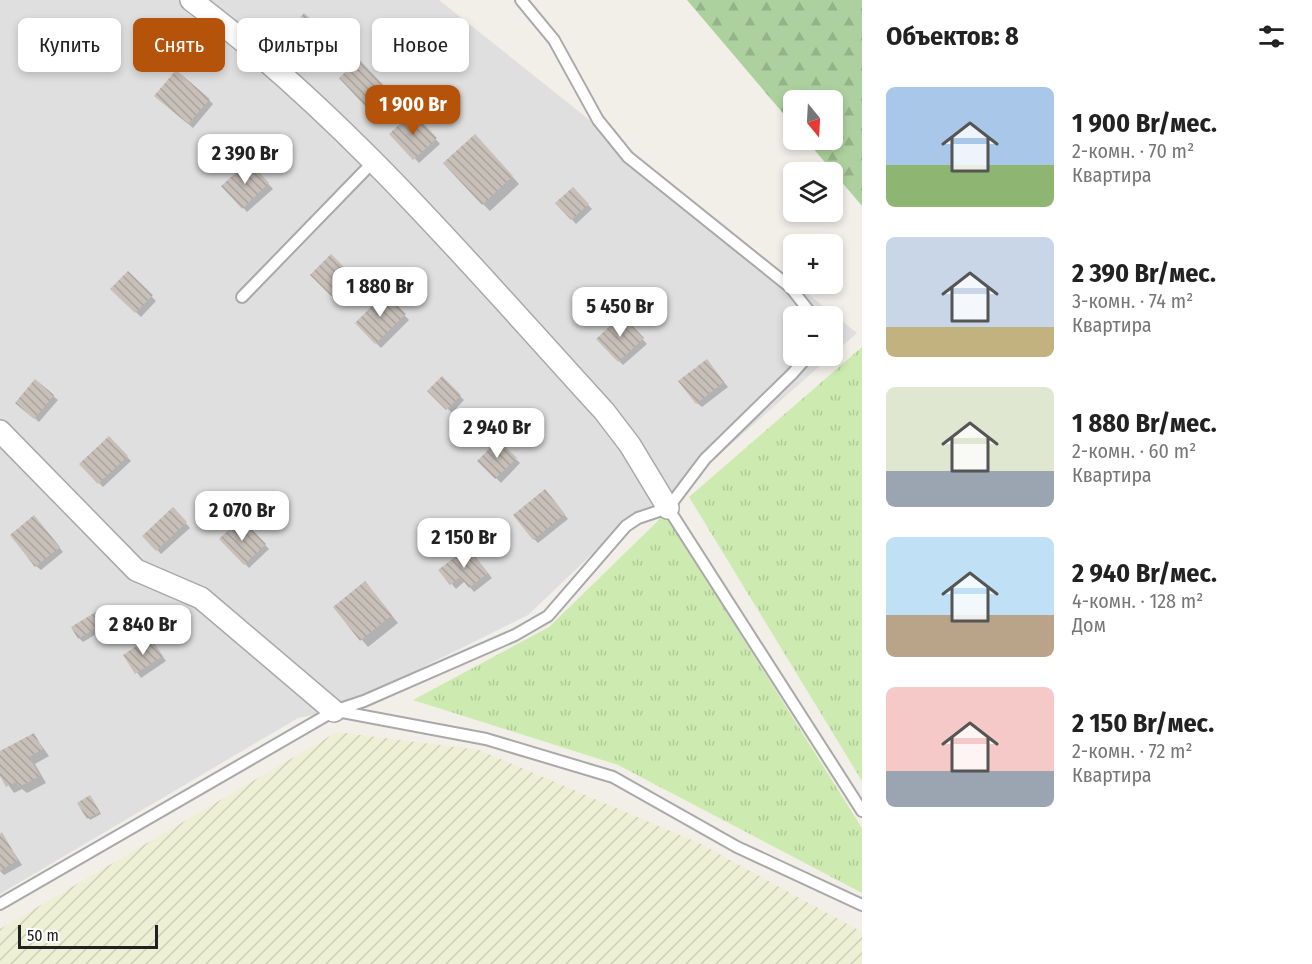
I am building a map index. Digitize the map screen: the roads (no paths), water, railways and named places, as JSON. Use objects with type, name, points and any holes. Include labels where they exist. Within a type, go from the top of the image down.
[{"type":"street","points":[[191,0],[244,40],[374,161],[604,411],[630,445],[668,508]]},
{"type":"street","points":[[0,431],[136,570],[201,598],[333,711]]},
{"type":"lane","points":[[521,0],[554,40],[598,120],[628,157],[790,287],[805,306]]},
{"type":"lane","points":[[242,297],[374,161]]},
{"type":"lane","points":[[0,904],[333,711],[364,701],[515,635],[548,616],[626,526],[638,518],[668,508],[705,459],[799,366]]},
{"type":"lane","points":[[668,508],[862,811]]},
{"type":"lane","points":[[333,711],[486,739],[613,777],[737,846],[862,905]]}]
